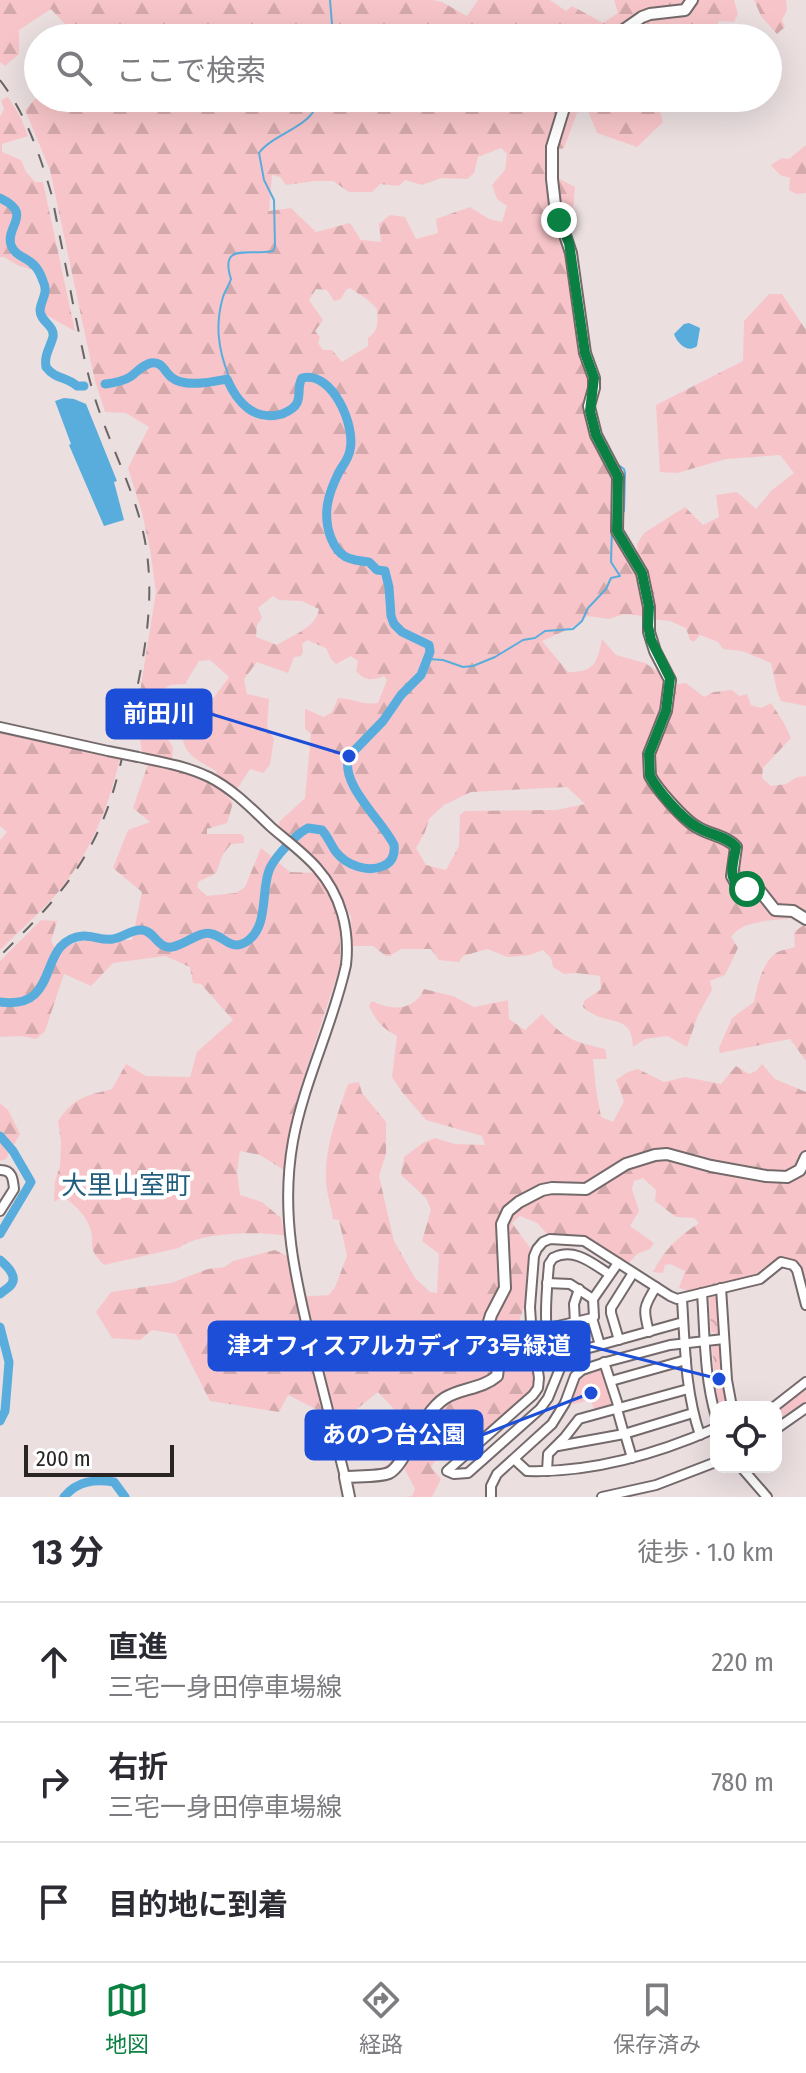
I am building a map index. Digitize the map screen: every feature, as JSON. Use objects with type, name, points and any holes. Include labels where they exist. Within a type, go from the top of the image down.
[{"type":"main road","points":[[632,24],[650,14],[682,11],[692,0]]},
{"type":"main road","points":[[563,112],[552,147],[552,179],[555,205],[571,253],[585,353],[594,378],[590,411],[596,435],[618,477],[617,531],[642,573],[649,607],[651,640],[670,678],[666,711],[649,754],[650,776],[690,822],[736,847],[732,876],[737,885],[760,891],[775,910],[793,911],[806,919]]},
{"type":"main road","points":[[349,1497],[345,1477],[391,1473],[426,1416],[436,1406],[445,1398],[497,1376],[499,1361],[488,1325],[505,1288],[502,1224],[508,1211],[519,1202],[552,1188],[586,1189],[626,1164],[655,1155],[667,1154],[711,1166],[787,1177],[800,1170],[806,1157]]},
{"type":"street","points":[[0,727],[183,767],[213,779],[236,795],[317,867],[335,895],[344,918],[347,958],[344,976],[299,1112],[290,1157],[288,1198],[291,1258],[298,1294],[345,1477]]},
{"type":"street","points":[[0,1170],[10,1173],[14,1189],[0,1211]]},
{"type":"street","points":[[683,1322],[577,1352],[561,1366],[540,1409],[468,1473],[447,1471],[533,1395],[540,1383],[530,1307],[534,1259],[540,1244],[550,1239],[580,1240],[670,1296],[682,1299],[760,1279],[778,1264],[787,1263],[797,1270],[806,1305]]},
{"type":"street","points":[[540,1244],[553,1258]]},
{"type":"street","points":[[561,1366],[552,1354],[548,1330],[549,1264],[561,1254],[581,1256],[609,1274]]},
{"type":"street","points":[[593,1299],[618,1263]]},
{"type":"street","points":[[619,1340],[611,1308],[633,1273]]},
{"type":"street","points":[[547,1283],[565,1283],[595,1300],[592,1318],[632,1458]]},
{"type":"street","points":[[649,1332],[644,1309],[656,1287]]},
{"type":"street","points":[[721,1288],[731,1401]]},
{"type":"street","points":[[575,1323],[574,1304],[579,1289]]},
{"type":"street","points":[[702,1293],[712,1401]]},
{"type":"street","points":[[682,1299],[688,1389],[700,1435]]},
{"type":"street","points":[[532,1332],[592,1318]]},
{"type":"street","points":[[491,1497],[494,1478],[552,1424],[561,1411],[575,1376],[582,1370],[685,1342],[724,1339]]},
{"type":"street","points":[[611,1381],[686,1360]]},
{"type":"street","points":[[782,1401],[806,1382]]},
{"type":"street","points":[[540,1383],[570,1390]]},
{"type":"street","points":[[547,1471],[550,1452],[579,1419],[688,1389]]},
{"type":"street","points":[[782,1425],[806,1408]]},
{"type":"street","points":[[557,1446],[624,1434],[693,1413]]},
{"type":"street","points":[[514,1459],[527,1471],[599,1466],[710,1431]]},
{"type":"street","points":[[602,1497],[665,1482],[710,1464]]},
{"type":"street","points":[[746,1473],[767,1497]]},
{"type":"green space","points":[[0,0],[433,0],[467,16],[478,0],[550,0],[566,11],[572,6],[603,23],[618,13],[614,0],[734,0],[738,14],[734,22],[719,21],[718,24],[65,24],[51,9],[24,24],[19,30],[19,54],[5,66],[0,62]]},
{"type":"green space","points":[[754,0],[786,0],[787,10],[782,20],[785,27],[782,30],[782,24],[768,24]]},
{"type":"green space","points":[[8,97],[28,136],[2,144],[2,152],[21,160],[35,182],[43,182],[75,331],[44,314],[45,282],[40,271],[0,257],[0,117],[4,109],[1,100]]},
{"type":"green space","points":[[26,112],[579,112],[564,148],[550,151],[550,174],[575,187],[572,224],[562,231],[591,375],[587,408],[616,489],[612,526],[641,578],[646,600],[644,616],[624,614],[609,619],[587,616],[573,627],[542,641],[568,672],[589,668],[598,654],[602,639],[616,655],[645,663],[666,677],[665,701],[651,760],[673,685],[686,683],[704,697],[714,692],[732,690],[739,696],[747,694],[751,705],[761,708],[771,703],[784,723],[791,738],[763,768],[762,778],[771,786],[806,776],[806,1061],[790,1039],[720,1053],[719,1048],[732,1018],[754,1002],[761,976],[771,957],[795,947],[794,932],[805,924],[797,917],[752,924],[736,931],[731,937],[738,948],[725,975],[710,981],[712,990],[698,1015],[687,1047],[667,1036],[645,1039],[633,1047],[626,1026],[583,1007],[584,1001],[601,989],[600,976],[564,974],[553,967],[551,958],[543,950],[508,957],[487,949],[463,956],[459,962],[439,960],[431,949],[401,949],[386,956],[373,946],[352,946],[351,917],[338,892],[325,872],[280,831],[279,822],[305,798],[311,734],[305,729],[305,709],[324,717],[332,712],[338,698],[378,703],[387,680],[384,676],[372,679],[362,677],[356,671],[358,661],[351,656],[336,664],[326,648],[307,640],[302,644],[301,656],[294,657],[288,673],[257,662],[244,679],[247,694],[269,699],[267,727],[274,739],[270,765],[263,773],[250,769],[237,789],[193,757],[177,731],[203,718],[229,677],[210,660],[199,661],[185,684],[170,685],[151,700],[152,714],[173,747],[172,759],[142,752],[136,717],[156,592],[142,513],[128,468],[149,427],[126,413],[105,412],[95,381],[50,170]],"holes":[[[501,148],[507,154],[505,170],[492,185],[497,199],[507,206],[502,222],[489,219],[470,207],[436,219],[438,233],[416,239],[405,217],[390,215],[379,224],[381,242],[361,240],[350,223],[316,232],[291,208],[269,211],[272,175],[280,177],[286,185],[333,181],[349,192],[372,192],[380,184],[399,186],[405,180],[422,185],[441,178],[467,179],[474,173],[478,157]],[[350,288],[377,309],[377,322],[376,329],[368,338],[368,346],[342,362],[332,350],[323,350],[318,343],[320,337],[315,331],[323,320],[309,300],[316,289],[327,290],[334,301],[341,299]],[[273,596],[279,600],[302,601],[319,609],[309,626],[277,645],[256,637],[257,625],[262,618],[258,608]],[[567,787],[585,804],[556,810],[465,811],[460,815],[459,846],[446,870],[426,865],[416,848],[429,819],[444,805],[471,792]]]},
{"type":"green space","points":[[589,112],[660,112],[663,122],[637,147],[597,133]]},
{"type":"green space","points":[[806,145],[806,193],[796,194],[789,190],[790,178],[780,175],[771,165],[782,158],[789,159]]},
{"type":"green space","points":[[769,294],[782,294],[806,330],[806,706],[781,701],[771,663],[742,651],[723,649],[718,642],[700,635],[694,642],[690,640],[686,628],[670,621],[651,619],[638,558],[637,544],[644,533],[685,507],[703,525],[719,517],[716,495],[737,492],[756,509],[772,490],[794,473],[780,455],[726,459],[677,473],[660,472],[656,405],[743,361],[744,321]]},
{"type":"green space","points":[[0,732],[120,758],[100,821],[87,850],[53,897],[0,950],[0,840],[7,832],[0,826]]},
{"type":"green space","points":[[148,764],[192,774],[218,786],[233,803],[227,823],[207,829],[207,834],[241,834],[244,843],[231,844],[223,854],[216,873],[198,882],[197,887],[207,896],[236,893],[245,887],[261,848],[290,872],[316,873],[331,898],[340,928],[340,966],[299,1092],[284,1170],[260,1155],[240,1151],[237,1171],[240,1195],[262,1202],[281,1218],[285,1236],[246,1233],[215,1236],[179,1248],[104,1265],[94,1253],[91,1231],[81,1213],[63,1196],[54,1202],[55,1181],[60,1166],[58,1121],[81,1099],[112,1089],[126,1064],[146,1076],[190,1077],[197,1052],[233,1020],[201,984],[193,983],[190,967],[165,956],[113,963],[91,986],[64,974],[45,1031],[36,1039],[0,1037],[0,961],[41,920],[57,921],[51,941],[55,949],[85,940],[132,940],[142,892],[113,868],[128,830],[150,822],[133,808]]},
{"type":"green space","points":[[424,989],[453,996],[474,1007],[508,1000],[509,1019],[525,1030],[542,1014],[570,1038],[605,1049],[607,1059],[593,1059],[596,1089],[601,1117],[613,1122],[624,1101],[616,1080],[638,1069],[664,1082],[685,1077],[721,1084],[736,1066],[749,1074],[762,1064],[775,1079],[806,1092],[806,1292],[789,1260],[759,1276],[693,1292],[679,1288],[685,1271],[670,1264],[665,1265],[663,1273],[653,1272],[672,1244],[699,1223],[694,1218],[676,1217],[655,1201],[656,1190],[643,1178],[634,1181],[632,1189],[639,1211],[630,1226],[654,1243],[627,1265],[587,1241],[550,1237],[537,1223],[520,1216],[512,1223],[533,1252],[526,1302],[517,1326],[531,1336],[537,1375],[533,1394],[466,1449],[453,1440],[451,1442],[431,1467],[441,1479],[432,1497],[407,1497],[412,1496],[415,1489],[402,1464],[384,1471],[382,1469],[412,1444],[407,1423],[378,1392],[338,1424],[288,1395],[279,1412],[210,1401],[176,1334],[152,1330],[140,1340],[112,1338],[96,1312],[111,1292],[171,1283],[275,1250],[287,1256],[296,1297],[329,1295],[347,1256],[339,1220],[333,1219],[328,1196],[327,1157],[348,1084],[359,1082],[362,1093],[386,1122],[386,1154],[379,1176],[394,1241],[415,1278],[430,1292],[437,1293],[439,1254],[422,1241],[431,1210],[426,1198],[401,1175],[404,1157],[435,1138],[455,1144],[485,1145],[482,1136],[426,1120],[402,1092],[392,1077],[397,1036],[380,1024],[369,1006],[372,1001],[402,1007],[414,1002]]},
{"type":"green space","points":[[0,1103],[8,1110],[20,1134],[6,1159],[0,1161]]},
{"type":"green space","points":[[715,1292],[718,1294],[721,1331],[718,1334],[711,1332],[709,1296]]},
{"type":"green space","points":[[716,1343],[721,1345],[729,1401],[719,1401],[712,1347]]},
{"type":"green space","points":[[602,1368],[612,1407],[595,1412],[591,1400],[569,1405],[579,1380]]},
{"type":"green space","points":[[806,1386],[806,1401],[782,1417],[782,1403]]},
{"type":"water","points":[[689,323],[700,328],[697,346],[690,349],[680,344],[674,334]]},
{"type":"water","points":[[64,398],[86,404],[117,481],[114,482],[124,520],[104,526],[69,445],[55,401]]},
{"type":"waterway","points":[[330,0],[332,24]]},
{"type":"waterway","points":[[227,379],[218,326],[223,297],[231,279],[229,260],[238,253],[273,251],[275,246],[274,200],[264,180],[259,153],[313,112]]},
{"type":"waterway","points":[[0,198],[10,204],[17,215],[10,238],[13,249],[31,262],[45,285],[40,310],[53,333],[46,367],[77,386],[84,386]]},
{"type":"waterway","points":[[0,1002],[20,1002],[33,996],[59,949],[68,940],[83,936],[113,939],[142,930],[167,947],[207,933],[236,945],[246,942],[254,935],[262,918],[270,868],[287,846],[308,828],[322,830],[340,857],[351,864],[371,869],[389,862],[394,855],[394,845],[356,790],[350,778],[349,756],[421,675],[430,652],[429,645],[402,632],[394,624],[385,571],[377,570],[369,562],[346,557],[331,538],[327,521],[329,496],[348,456],[351,440],[340,402],[323,382],[302,378],[296,405],[272,416],[255,413],[248,408],[227,379],[183,382],[171,377],[155,363],[145,365],[124,380],[105,384]]},
{"type":"waterway","points":[[614,462],[625,473],[622,514]]},
{"type":"waterway","points":[[428,659],[463,667],[473,666],[545,631],[573,629],[606,589],[611,578],[620,576],[611,562],[612,527]]},
{"type":"waterway","points":[[0,1136],[31,1182],[0,1234]]},
{"type":"waterway","points":[[0,1260],[13,1279],[0,1294]]},
{"type":"waterway","points":[[0,1327],[9,1362],[5,1411],[0,1421]]},
{"type":"waterway","points":[[64,1497],[80,1484],[100,1481],[114,1482],[125,1497]]},
{"type":"railway","points":[[0,80],[31,135],[52,196],[88,372],[99,411],[141,522],[149,586],[147,629],[140,673],[119,769],[103,821],[68,882],[0,956]]},
{"type":"place","name":"前田川","points":[[349,756]]},
{"type":"place","name":"津オフィスアルカディア3号緑道","points":[[719,1379]]},
{"type":"place","name":"あのつ台公園","points":[[591,1393]]},
{"type":"district","name":"大里山室町","points":[[126,1185]]},
{"type":"route","points":[[559,220],[569,243],[586,359],[595,384],[590,411],[596,435],[618,477],[617,531],[642,573],[649,607],[651,640],[671,682],[666,711],[649,754],[651,780],[690,822],[736,847],[733,880],[747,889]]}]
